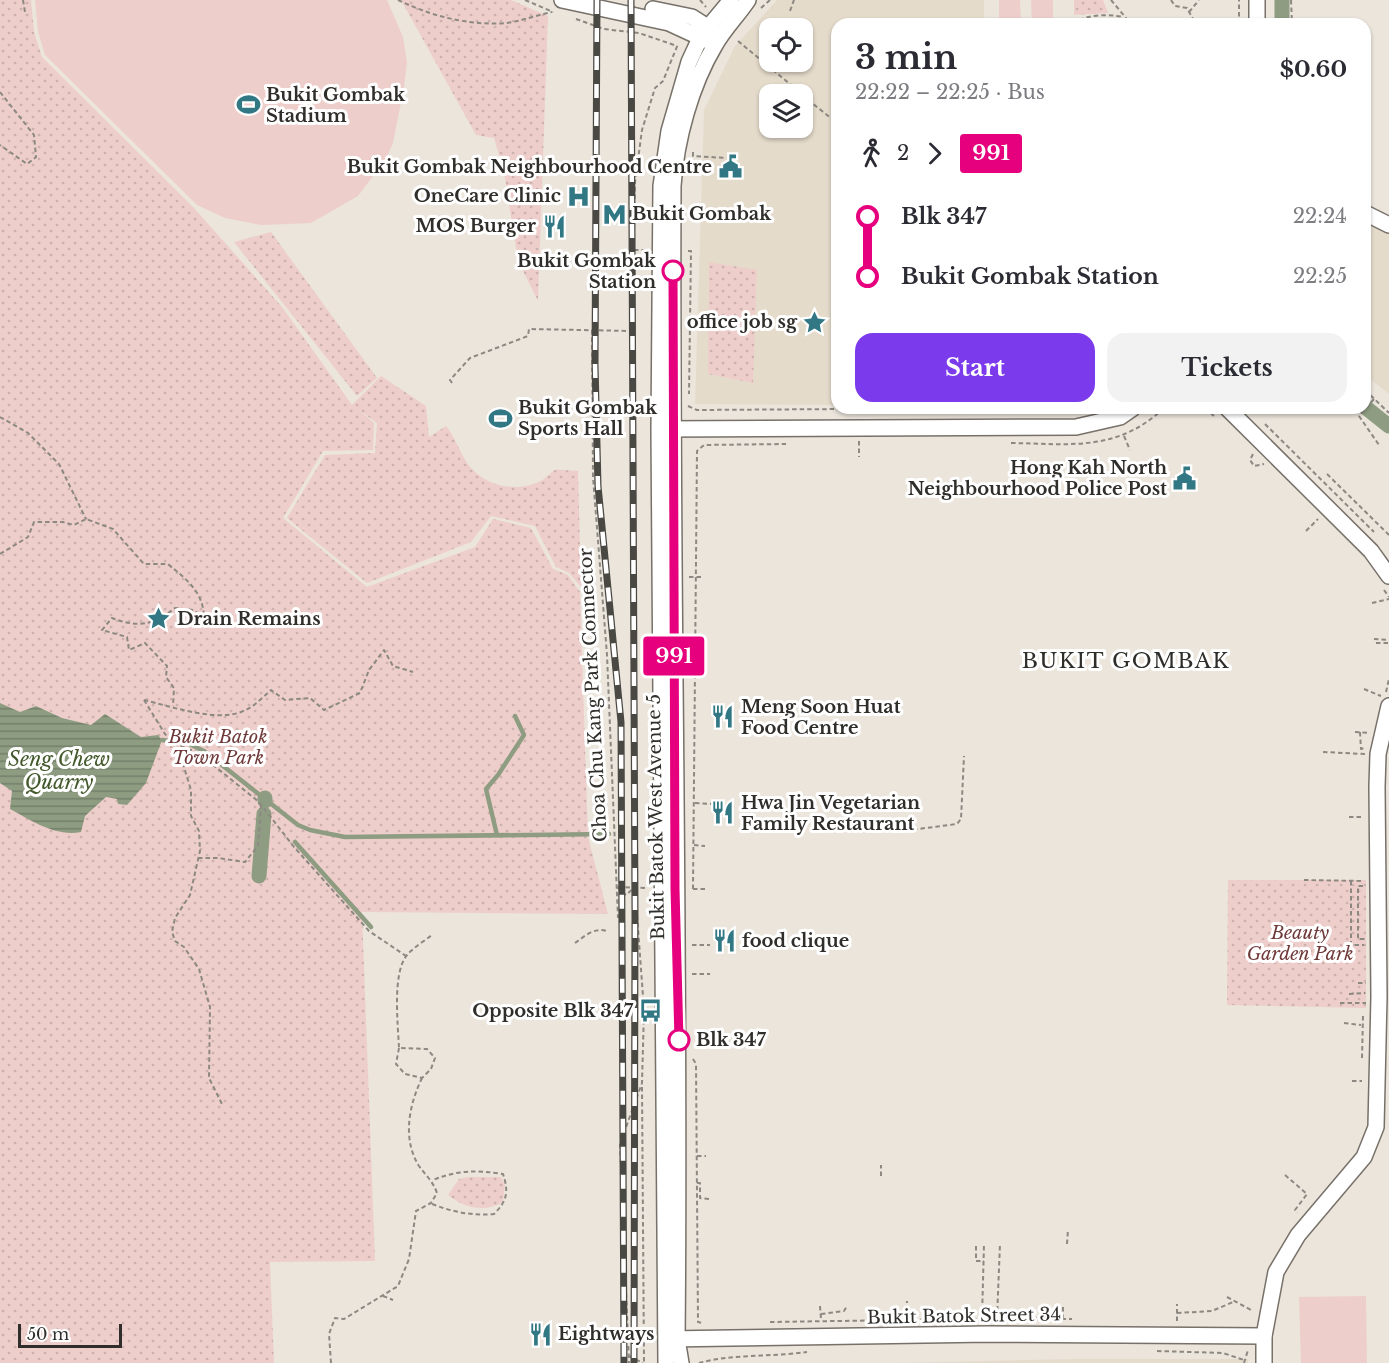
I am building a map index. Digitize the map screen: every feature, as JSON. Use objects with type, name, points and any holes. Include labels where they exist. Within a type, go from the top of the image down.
[{"type":"street","points":[[605,0],[692,17],[705,32],[718,40]]},
{"type":"street","name":"Bukit Batok West Avenue 5","points":[[666,1363],[671,1339],[679,985],[666,429],[663,163],[676,105],[689,62],[705,32],[731,0]]},
{"type":"street","points":[[1257,0],[1257,18]]},
{"type":"street","name":"Bukit Batok West Avenue 5","points":[[666,429],[675,167],[696,86],[718,40],[751,7]]},
{"type":"street","points":[[558,9],[669,23],[705,32]]},
{"type":"street","points":[[1371,216],[1389,225]]},
{"type":"street","points":[[666,429],[1076,427],[1124,414]]},
{"type":"street","points":[[1233,414],[1371,551],[1389,576]]},
{"type":"street","points":[[1264,1363],[1264,1336],[1272,1288],[1284,1257],[1298,1235],[1352,1174],[1374,1136],[1378,1114],[1377,941],[1383,923],[1378,754],[1385,700]]},
{"type":"street","name":"Bukit Batok Street 34","points":[[671,1339],[989,1334],[1264,1336]]},
{"type":"street","name":"Bukit Batok West Avenue 5","points":[[671,1339],[681,1363]]},
{"type":"path","points":[[23,0],[25,12]]},
{"type":"path","points":[[398,0],[439,16],[474,22],[505,23],[558,9]]},
{"type":"path","points":[[525,0],[558,9]]},
{"type":"path","points":[[751,7],[770,0]]},
{"type":"path","points":[[790,11],[794,0]]},
{"type":"path","points":[[1111,0],[1124,17]]},
{"type":"path","points":[[1171,0],[1174,6],[1187,8],[1192,18]]},
{"type":"path","points":[[1189,12],[1198,0]]},
{"type":"path","points":[[1239,0],[1239,18]]},
{"type":"path","points":[[1291,0],[1292,18]]},
{"type":"path","points":[[452,383],[450,380],[470,358],[528,336],[529,329],[632,331],[635,182],[642,130],[655,88],[663,81],[677,46],[639,33],[604,29],[568,16]]},
{"type":"path","points":[[1088,18],[1124,17]]},
{"type":"path","points":[[738,41],[789,84]]},
{"type":"path","points":[[0,92],[34,135],[36,157],[27,164],[0,145]]},
{"type":"path","points":[[813,104],[831,118]]},
{"type":"path","points":[[693,146],[693,156],[726,158]]},
{"type":"path","points":[[691,250],[688,406],[697,410],[831,409]]},
{"type":"path","points":[[624,289],[633,289]]},
{"type":"path","name":"Choa Chu Kang Park Connector","points":[[592,330],[593,477],[607,655],[618,918]]},
{"type":"path","points":[[1371,396],[1389,413]]},
{"type":"path","points":[[1371,402],[1374,399]]},
{"type":"path","points":[[1130,450],[1124,436],[1155,414]]},
{"type":"path","points":[[1361,414],[1359,416],[1379,445]]},
{"type":"path","points":[[0,417],[28,433],[59,464],[86,519],[113,529],[144,564],[168,564],[198,590],[204,607],[204,619],[194,609],[175,608],[158,621],[127,624],[112,618],[102,630],[127,637],[129,650],[145,643],[166,666],[166,678],[174,688],[173,706]]},
{"type":"path","points":[[1265,424],[1376,534]]},
{"type":"path","points":[[859,443],[859,457]]},
{"type":"path","points":[[688,450],[697,451],[704,445],[792,444]]},
{"type":"path","points":[[1053,444],[1053,450]]},
{"type":"path","points":[[697,451],[693,888],[708,889]]},
{"type":"path","points":[[1253,454],[1250,460],[1254,466],[1267,464]]},
{"type":"path","points":[[1327,474],[1389,535]]},
{"type":"path","points":[[1363,519],[1368,512]]},
{"type":"path","points":[[1306,531],[1322,515]]},
{"type":"path","points":[[0,554],[28,537],[34,522],[63,522],[74,525],[86,519]]},
{"type":"path","points":[[697,577],[704,577]]},
{"type":"path","points":[[1372,603],[1389,599]]},
{"type":"path","points":[[1375,641],[1389,642]]},
{"type":"path","points":[[406,956],[369,931],[301,855],[261,805],[198,752],[177,745],[165,734],[144,700],[210,714],[238,713],[250,708],[271,690],[285,700],[310,698],[324,710],[360,693],[369,670],[384,650],[393,666],[413,672]]},
{"type":"path","points":[[1364,689],[1385,700],[1389,679]]},
{"type":"path","points":[[1355,732],[1368,732]]},
{"type":"path","points":[[185,748],[183,764],[191,790],[191,816],[201,839],[190,895],[175,918],[172,932],[175,940],[184,947],[199,969],[210,1007],[209,1078],[222,1104]]},
{"type":"path","points":[[1323,752],[1365,754]]},
{"type":"path","points":[[884,829],[918,829],[957,824],[961,819],[964,756]]},
{"type":"path","points":[[695,803],[713,804]]},
{"type":"path","points":[[198,858],[245,862],[258,846],[261,805]]},
{"type":"path","points":[[1349,817],[1361,817]]},
{"type":"path","points":[[694,846],[705,846]]},
{"type":"path","points":[[1304,880],[1363,881]]},
{"type":"path","points":[[1352,881],[1351,945],[1363,945]]},
{"type":"path","points":[[1358,881],[1358,945]]},
{"type":"path","points":[[1358,886],[1369,886]]},
{"type":"path","points":[[617,887],[635,887]]},
{"type":"path","points":[[617,887],[626,895],[635,887]]},
{"type":"path","points":[[629,1356],[643,1363],[644,1010],[635,887]]},
{"type":"path","points":[[1352,911],[1358,911]]},
{"type":"path","points":[[575,943],[590,932],[600,929],[607,931]]},
{"type":"path","points":[[422,1078],[405,1074],[396,1064],[399,1048],[399,972],[406,956],[432,935]]},
{"type":"path","points":[[1358,939],[1377,941]]},
{"type":"path","points":[[692,945],[710,945]]},
{"type":"path","points":[[691,974],[710,974]]},
{"type":"path","points":[[1369,974],[1369,983]]},
{"type":"path","points":[[1349,994],[1364,993]]},
{"type":"path","points":[[1340,1003],[1366,1003],[1369,993]]},
{"type":"path","points":[[1362,1059],[1361,1025],[1364,1014]]},
{"type":"path","points":[[1344,1023],[1361,1025]]},
{"type":"path","points":[[331,1363],[329,1334],[334,1318],[344,1319],[398,1286],[409,1259],[416,1211],[431,1203],[437,1193],[433,1180],[421,1168],[409,1148],[413,1097],[422,1078],[431,1069],[435,1058],[427,1049],[399,1048]]},
{"type":"path","points":[[690,1054],[696,1064],[698,1322],[707,1325]]},
{"type":"path","points":[[1352,1081],[1362,1081],[1363,1090]]},
{"type":"path","points":[[629,1363],[620,1144],[642,1083]]},
{"type":"path","points":[[697,1156],[706,1156]]},
{"type":"path","points":[[880,1176],[881,1165]]},
{"type":"path","points":[[431,1203],[451,1211],[478,1215],[494,1214],[506,1202],[507,1186],[503,1173],[454,1172],[433,1180]]},
{"type":"path","points":[[1285,1175],[1307,1194],[1294,1210],[1299,1215],[1305,1209]]},
{"type":"path","points":[[697,1183],[700,1183],[700,1198],[709,1198]]},
{"type":"path","points":[[1067,1244],[1068,1229]]},
{"type":"path","points":[[976,1244],[976,1260],[984,1261]]},
{"type":"path","points":[[982,1318],[984,1244]]},
{"type":"path","points":[[997,1318],[1000,1244]]},
{"type":"path","points":[[383,1296],[393,1300]]},
{"type":"path","points":[[1227,1297],[1256,1313],[1257,1304]]},
{"type":"path","points":[[906,1318],[907,1301]]},
{"type":"path","points":[[1177,1313],[1212,1311],[1233,1302]]},
{"type":"path","points":[[1063,1305],[1063,1319]]},
{"type":"path","points":[[820,1306],[821,1313],[844,1311],[847,1306]]},
{"type":"path","points":[[764,1322],[906,1318],[1037,1318]]},
{"type":"path","points":[[699,1363],[715,1358],[769,1357],[816,1351]]},
{"type":"path","points":[[1157,1351],[1223,1353],[1244,1360]]},
{"type":"shaded area","points":[[777,0],[984,0],[984,18],[831,18],[831,405],[695,404],[704,110],[735,46],[759,20],[759,72],[813,72],[813,18],[761,18]]},
{"type":"shaded area","points":[[1371,214],[1389,215],[1389,394],[1371,380]]},
{"type":"shaded area","points":[[1074,1359],[1248,1359],[1248,1363],[900,1363]]},
{"type":"green space","name":"Bukit Batok Town Park","points":[[0,0],[31,0],[34,32],[42,57],[194,208],[282,307],[352,405],[381,376],[426,406],[429,437],[446,426],[468,464],[488,481],[506,486],[526,486],[544,479],[555,470],[578,471],[581,587],[569,573],[556,567],[535,526],[491,516],[471,542],[367,583],[287,518],[325,455],[375,453],[377,423],[359,410],[374,423],[373,450],[323,451],[283,518],[367,587],[475,547],[493,519],[531,528],[553,569],[568,575],[580,592],[588,837],[608,914],[362,912],[375,1261],[270,1262],[274,1363],[0,1363]]},
{"type":"green space","name":"Bukit Gombak Stadium","points":[[35,0],[387,0],[403,37],[407,62],[393,143],[386,159],[358,196],[311,223],[261,225],[225,218],[197,205],[45,55],[38,32]]},
{"type":"green space","points":[[401,0],[511,0],[548,16],[538,301],[518,261],[504,172],[494,138],[476,135]]},
{"type":"green space","points":[[999,0],[1020,0],[1021,18],[999,18]]},
{"type":"green space","points":[[1031,0],[1053,0],[1053,18],[1032,18]]},
{"type":"green space","points":[[1074,0],[1103,0],[1108,13],[1074,15]]},
{"type":"green space","points":[[271,232],[377,378],[357,396],[234,242]]},
{"type":"green space","points":[[709,262],[757,270],[753,383],[708,374]]},
{"type":"green space","name":"Beauty Garden Park","points":[[1228,880],[1366,880],[1366,1008],[1227,1005]]},
{"type":"green space","points":[[501,1177],[505,1185],[503,1202],[489,1207],[475,1208],[448,1195],[459,1179]]},
{"type":"green space","points":[[1366,1296],[1367,1363],[1301,1363],[1299,1297]]},
{"type":"water","name":"Seng Chew Quarry","points":[[0,703],[20,712],[36,706],[62,718],[91,725],[105,714],[141,737],[158,735],[162,740],[146,783],[127,805],[118,804],[117,799],[106,797],[85,816],[81,832],[53,830],[10,809],[12,791],[0,783]]},
{"type":"waterway","points":[[1282,0],[1282,18]]},
{"type":"waterway","points":[[1371,412],[1389,426]]},
{"type":"waterway","points":[[497,835],[486,789],[524,735],[515,716]]},
{"type":"waterway","points":[[162,740],[187,743],[204,751],[298,825],[310,830],[345,837],[609,834]]},
{"type":"waterway","points":[[259,876],[264,814]]},
{"type":"waterway","points":[[295,842],[371,927]]},
{"type":"railway","points":[[597,0],[595,364],[598,486],[621,722],[624,1363]]},
{"type":"railway","points":[[631,0],[635,916],[634,1363]]},
{"type":"bus line","name":"991","points":[[673,271],[675,889],[679,1040]]},
{"type":"place","name":"Bukit Gombak Stadium","points":[[248,105]]},
{"type":"place","name":"Bukit Gombak Neighbourhood Centre","points":[[730,167]]},
{"type":"place","name":"OneCare Clinic","points":[[579,196]]},
{"type":"place","name":"Bukit Gombak","points":[[614,214]]},
{"type":"place","name":"MOS Burger","points":[[554,226]]},
{"type":"place","name":"Bukit Gombak Station","points":[[673,271]]},
{"type":"place","name":"office job sg","points":[[815,322]]},
{"type":"place","name":"Bukit Gombak Sports Hall","points":[[500,418]]},
{"type":"place","name":"Hong Kah North Neighbourhood Police Post","points":[[1185,478]]},
{"type":"place","name":"Drain Remains","points":[[159,619]]},
{"type":"place","name":"Meng Soon Huat Food Centre","points":[[723,717]]},
{"type":"place","name":"Hwa Jin Vegetarian Family Restaurant","points":[[723,813]]},
{"type":"place","name":"food clique","points":[[724,941]]},
{"type":"place","name":"Opposite Blk 347","points":[[651,1011]]},
{"type":"place","name":"Blk 347","points":[[679,1040]]},
{"type":"place","name":"Eightways","points":[[540,1334]]},
{"type":"district","name":"BUKIT GOMBAK","points":[[1126,661]]}]
